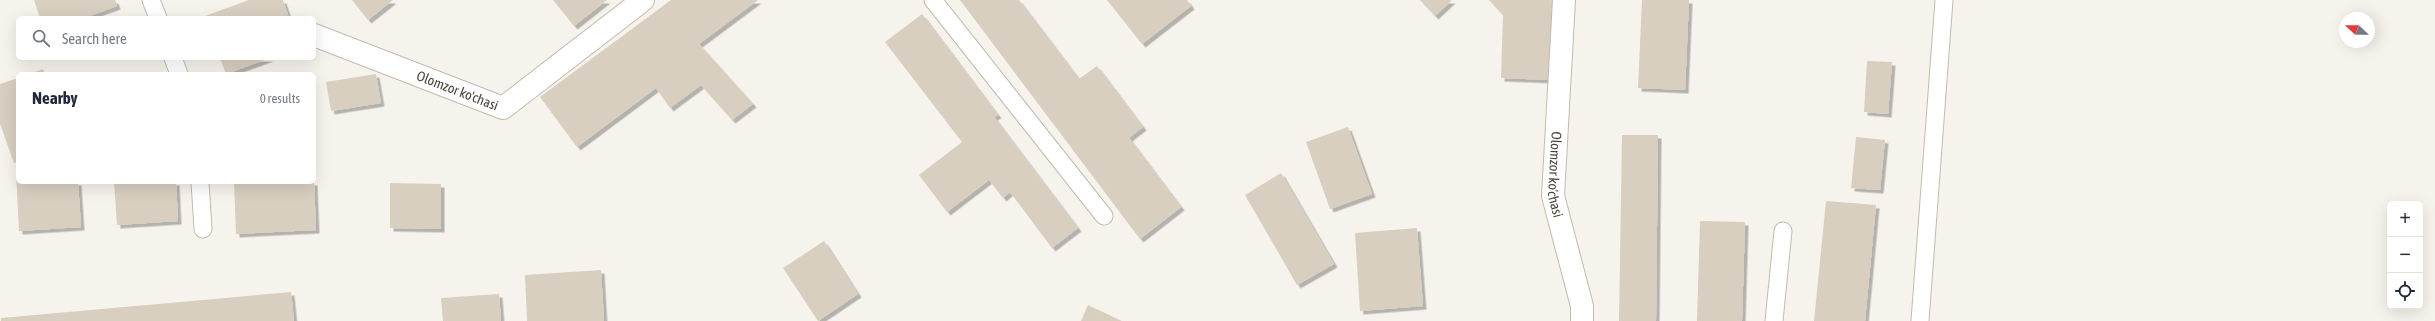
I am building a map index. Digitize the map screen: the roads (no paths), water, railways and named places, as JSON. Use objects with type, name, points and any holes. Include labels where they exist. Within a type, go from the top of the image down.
[{"type":"street","name":"Olomzor ko'chasi","points":[[316,36],[503,108],[643,0]]},
{"type":"street","name":"Olomzor ko'chasi","points":[[1564,0],[1553,196],[1582,306],[1582,321]]},
{"type":"lane","points":[[151,0],[157,16]]},
{"type":"lane","points":[[933,0],[1104,216]]},
{"type":"lane","points":[[1920,321],[1944,0]]},
{"type":"lane","points":[[174,60],[178,72]]},
{"type":"lane","points":[[200,184],[203,229]]},
{"type":"lane","points":[[1774,321],[1783,231]]}]
